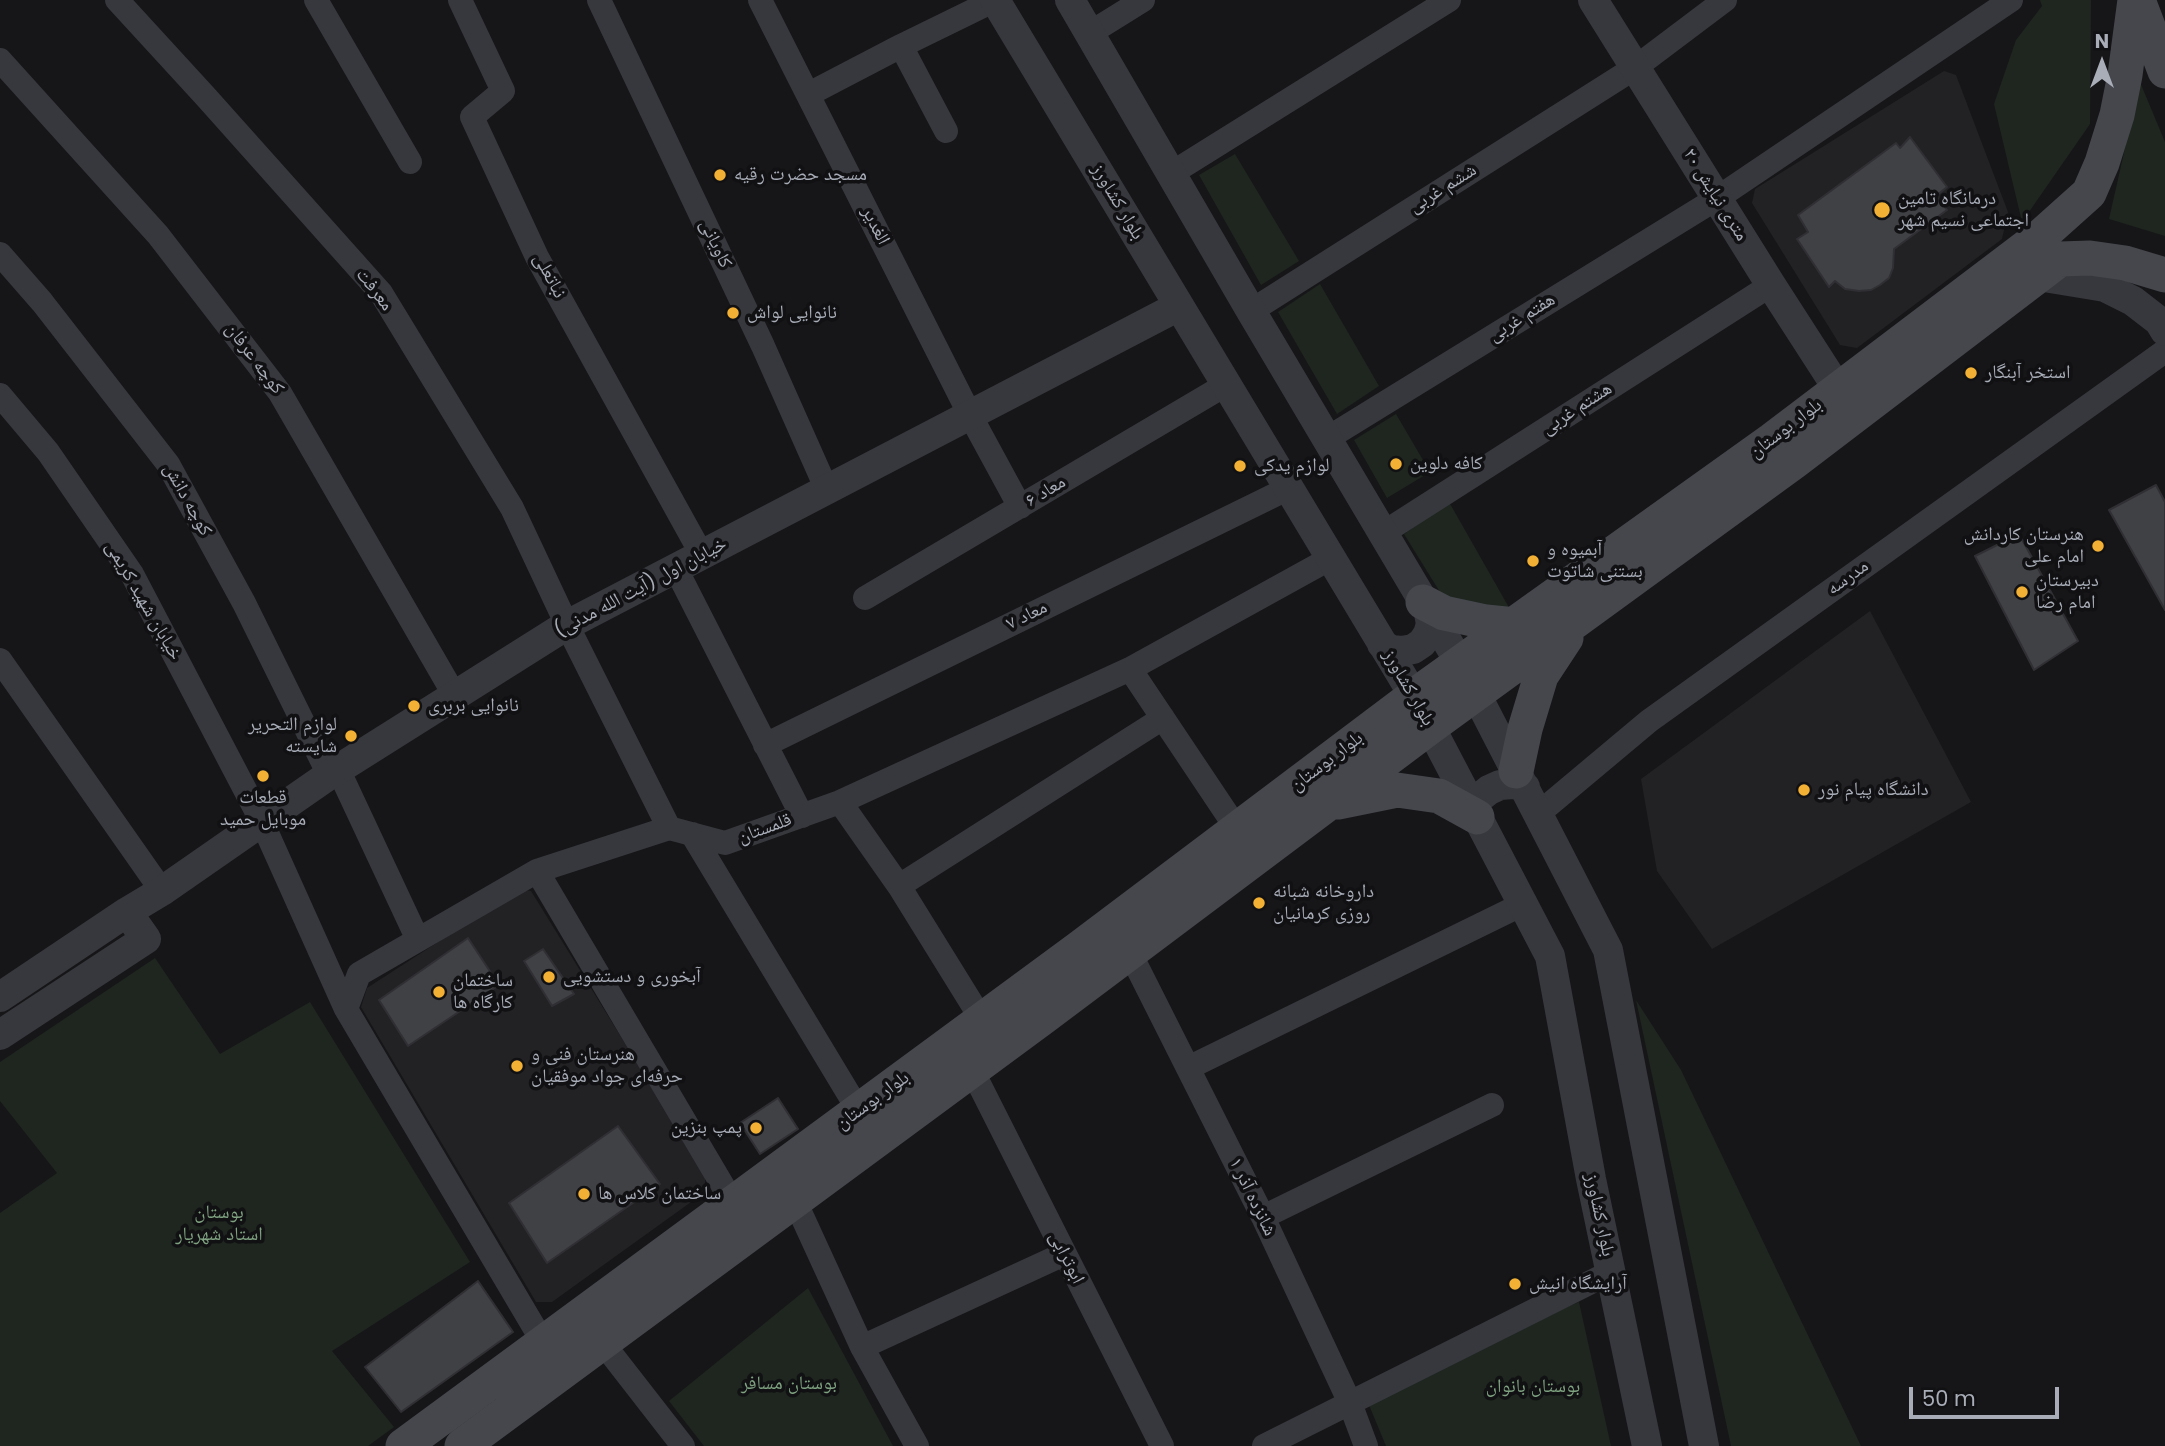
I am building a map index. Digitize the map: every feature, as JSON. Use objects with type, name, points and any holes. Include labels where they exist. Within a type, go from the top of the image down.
[{"type":"main road","points":[[2136,0],[2165,71]]},
{"type":"main road","name":"بلوار بوستان","points":[[462,1446],[1041,1020],[1430,727],[1794,461],[2047,257],[2089,193],[2102,163],[2125,75],[2136,0]]},
{"type":"main road","points":[[2047,257],[2090,258],[2125,263],[2165,275]]},
{"type":"main road","name":"بلوار بوستان","points":[[403,1446],[982,1020],[1414,696],[1838,390],[2047,257]]},
{"type":"main road","points":[[1426,607],[1486,622],[1515,625]]},
{"type":"main road","points":[[1520,779],[1525,729],[1541,676],[1579,620]]},
{"type":"main road","points":[[1327,805],[1397,790],[1439,796],[1475,813]]},
{"type":"main road","points":[[1021,991],[1041,1020]]},
{"type":"street","name":"معرفت","points":[[117,0],[381,293],[512,508],[568,625],[680,831],[859,1111]]},
{"type":"street","points":[[316,0],[410,162]]},
{"type":"street","name":"نباتعلی","points":[[460,0],[503,91],[472,117],[537,257],[702,555]]},
{"type":"street","name":"کاویانی","points":[[599,0],[763,346],[827,490]]},
{"type":"street","name":"الغدیر","points":[[760,0],[1020,507]]},
{"type":"street","points":[[809,94],[995,0]]},
{"type":"street","name":"بلوار کشاورز","points":[[995,0],[1414,696],[1550,956],[1591,1179],[1647,1446]]},
{"type":"street","points":[[1070,0],[1461,663],[1608,950],[1704,1446]]},
{"type":"street","points":[[1090,33],[1143,0]]},
{"type":"street","points":[[1172,173],[1449,0]]},
{"type":"street","name":"۲۰ متری نیایش","points":[[1593,0],[1838,390]]},
{"type":"street","name":"ششم غربی","points":[[1251,311],[1636,68],[1725,0]]},
{"type":"street","name":"هفتم غربی","points":[[1328,438],[1716,199],[2011,0]]},
{"type":"street","points":[[901,46],[946,131]]},
{"type":"street","name":"کوچه عرفان","points":[[0,60],[158,235],[280,393],[455,696]]},
{"type":"street","name":"کوچه دانش","points":[[0,254],[42,302],[168,464],[333,772],[418,940]]},
{"type":"street","points":[[2047,257],[2133,301],[2159,321],[2165,331]]},
{"type":"street","name":"هشتم غربی","points":[[1383,533],[1771,285]]},
{"type":"street","name":"خیابان اول (آیت الله مدنی)","points":[[0,997],[162,891],[333,772],[568,625],[1179,306]]},
{"type":"street","name":"مدرسه","points":[[1538,814],[1649,722],[2165,351]]},
{"type":"street","name":"معاد ۶","points":[[865,598],[1227,384]]},
{"type":"street","name":"خیابان شهید کریمی","points":[[0,395],[47,452],[132,574],[262,822],[345,1009],[544,1344]]},
{"type":"street","name":"معاد ۷","points":[[765,744],[1289,488]]},
{"type":"street","name":"قلمستان","points":[[680,831],[725,843],[840,802],[1130,669],[1331,558]]},
{"type":"street","points":[[676,569],[802,816]]},
{"type":"street","points":[[1382,644],[1391,650],[1402,651],[1413,649],[1422,643],[1431,624],[1426,607]]},
{"type":"street","points":[[0,660],[162,891]]},
{"type":"street","points":[[1130,669],[1237,829]]},
{"type":"street","points":[[899,886],[1163,718]]},
{"type":"street","points":[[1475,813],[1479,798],[1489,790],[1500,785],[1513,784],[1520,779]]},
{"type":"street","points":[[840,802],[899,886],[982,1020]]},
{"type":"street","points":[[345,1009],[359,974],[537,871],[680,831]]},
{"type":"street","points":[[537,871],[723,1186]]},
{"type":"street","points":[[1188,1068],[1523,904]]},
{"type":"street","points":[[0,1035],[146,939],[127,912]]},
{"type":"street","name":"شانزده آذر ۱","points":[[1130,953],[1262,1217],[1350,1403],[1366,1446]]},
{"type":"street","name":"ابوترابی","points":[[972,1070],[1161,1446]]},
{"type":"street","points":[[1262,1217],[1492,1105]]},
{"type":"street","points":[[795,1201],[862,1347],[917,1446]]},
{"type":"street","points":[[862,1347],[1064,1254]]},
{"type":"street","points":[[1264,1446],[1611,1272]]},
{"type":"street","points":[[602,1342],[670,1441]]},
{"type":"shaded area","name":"درمانگاه تامین اجتماعی نسیم شهر","points":[[1944,71],[1956,75],[2008,212],[2002,239],[1857,348],[1840,345],[1752,203],[1755,189]]},
{"type":"shaded area","name":"دانشگاه پیام نور","points":[[1870,611],[1971,802],[1712,949],[1657,871],[1641,779]]},
{"type":"shaded area","name":"هنرستان فنی و حرفه‌ای جواد موفقیان","points":[[520,889],[531,891],[705,1173],[705,1192],[552,1302],[536,1302],[361,1007],[367,988]]},
{"type":"green space","points":[[2040,0],[2091,0],[2090,124],[2022,222],[1994,104],[2016,40],[2042,6]]},
{"type":"green space","points":[[2140,82],[2165,142],[2165,236],[2109,219]]},
{"type":"green space","points":[[1235,154],[1299,261],[1261,285],[1199,175]]},
{"type":"green space","points":[[1320,284],[1379,386],[1337,414],[1278,312]]},
{"type":"green space","points":[[1396,414],[1430,472],[1387,498],[1354,440]]},
{"type":"green space","points":[[1449,502],[1511,611],[1469,639],[1404,534]]},
{"type":"green space","name":"بوستان استاد شهریار","points":[[155,958],[220,1054],[310,1002],[470,1262],[332,1351],[394,1427],[368,1446],[0,1446],[0,1213],[57,1173],[0,1101],[0,1062]]},
{"type":"green space","points":[[1636,1000],[1681,1070],[1861,1446],[1731,1446]]},
{"type":"green space","name":"بوستان مسافر","points":[[808,1288],[893,1446],[704,1446],[669,1401]]},
{"type":"green space","name":"بوستان بانوان","points":[[1579,1302],[1611,1446],[1386,1446],[1364,1393]]},
{"type":"building","points":[[1910,137],[1947,187],[1936,196],[1947,210],[1894,249],[1893,268],[1889,278],[1880,285],[1871,290],[1859,291],[1845,289],[1835,281],[1829,287],[1797,239],[1808,232],[1798,215],[1896,143],[1900,148]]},
{"type":"building","points":[[2156,485],[2165,502],[2165,610],[2109,510]]},
{"type":"building","name":"دبیرستان امام رضا","points":[[2019,534],[2078,641],[2034,670],[1975,556]]},
{"type":"building","name":"ساختمان کارگاه ها","points":[[468,938],[499,985],[408,1046],[379,1000]]},
{"type":"building","name":"آبخوری و دستشویی","points":[[543,949],[574,994],[552,1006],[524,961]]},
{"type":"building","points":[[778,1098],[798,1129],[760,1154],[740,1123]]},
{"type":"building","name":"ساختمان کلاس ها","points":[[618,1126],[660,1184],[547,1263],[509,1203]]},
{"type":"building","points":[[478,1281],[513,1332],[401,1412],[365,1367]]},
{"type":"place","name":"مسجد حضرت رقیه","points":[[720,175]]},
{"type":"place","name":"درمانگاه تامین اجتماعی نسیم شهر","points":[[1882,210]]},
{"type":"place","name":"نانوایی لواش","points":[[733,313]]},
{"type":"place","name":"استخر آبنگار","points":[[1971,373]]},
{"type":"place","name":"کافه دلوین","points":[[1396,464]]},
{"type":"place","name":"لوازم یدکی","points":[[1240,466]]},
{"type":"place","name":"هنرستان کاردانش امام علی","points":[[2098,546]]},
{"type":"place","name":"آبمیوه و بستنی شاتوت","points":[[1533,561]]},
{"type":"place","name":"دبیرستان امام رضا","points":[[2022,592]]},
{"type":"place","name":"نانوایی بربری","points":[[414,706]]},
{"type":"place","name":"لوازم التحریر شایسته","points":[[351,736]]},
{"type":"place","name":"قطعات موبایل حمید","points":[[263,776]]},
{"type":"place","name":"دانشگاه پیام نور","points":[[1804,790]]},
{"type":"place","name":"داروخانه شبانه روزی کرمانیان","points":[[1259,903]]},
{"type":"place","name":"آبخوری و دستشویی","points":[[549,977]]},
{"type":"place","name":"ساختمان کارگاه ها","points":[[439,992]]},
{"type":"place","name":"هنرستان فنی و حرفه‌ای جواد موفقیان","points":[[517,1066]]},
{"type":"place","name":"پمپ بنزین","points":[[756,1128]]},
{"type":"place","name":"ساختمان کلاس ها","points":[[584,1194]]},
{"type":"place","name":"آرایشگاه انیش","points":[[1515,1284]]}]
